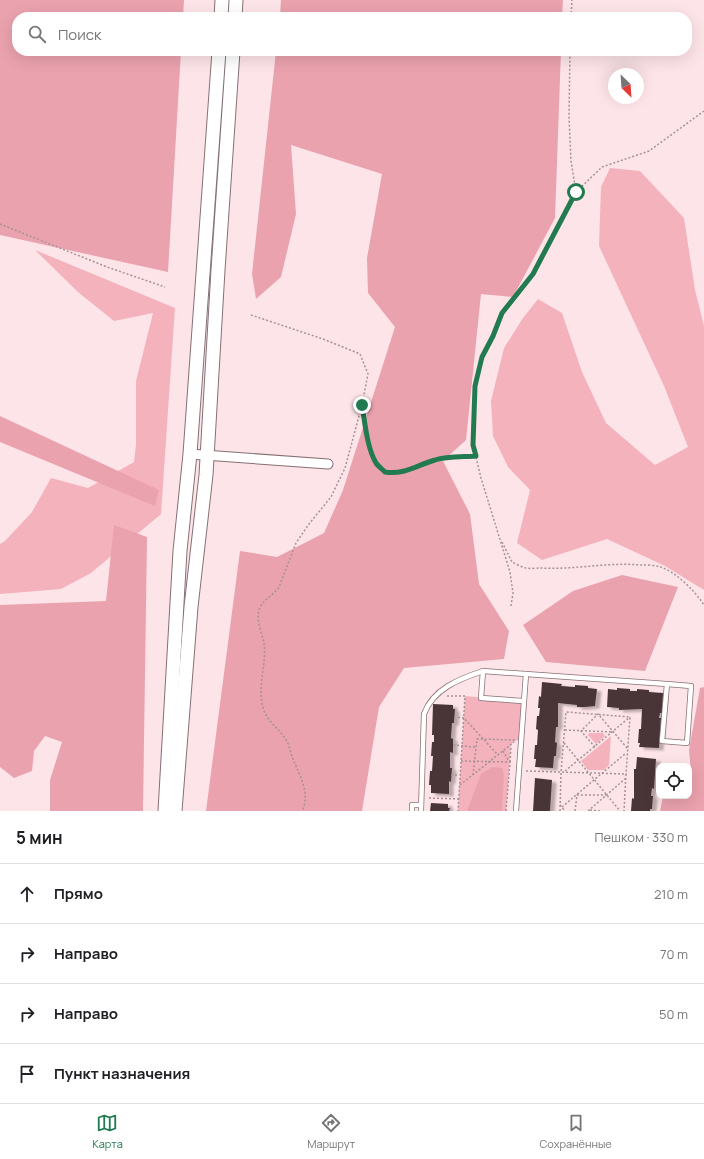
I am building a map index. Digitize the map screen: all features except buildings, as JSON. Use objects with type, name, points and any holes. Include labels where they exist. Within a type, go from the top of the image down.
[{"type":"main road","points":[[221,12],[222,0]]},
{"type":"main road","points":[[235,12],[236,0]]},
{"type":"main road","points":[[165,811],[180,551],[190,454],[219,56]]},
{"type":"main road","points":[[175,811],[191,615],[207,456],[233,56]]},
{"type":"street","points":[[190,454],[328,464]]},
{"type":"lane","points":[[483,671],[481,698],[524,701]]},
{"type":"lane","points":[[421,811],[424,714],[427,706],[434,697],[448,685],[483,671],[667,684],[691,686],[687,742],[662,741],[667,684]]},
{"type":"lane","points":[[516,811],[526,674]]},
{"type":"lane","points":[[412,811],[412,805],[421,805]]},
{"type":"path","points":[[571,12],[572,0]]},
{"type":"path","points":[[570,56],[569,117],[571,161],[576,192]]},
{"type":"path","points":[[704,111],[649,151],[602,167],[576,192],[533,274],[502,313],[493,336],[482,357],[475,386],[473,445],[494,521],[512,562],[526,568],[550,569],[631,564],[660,567],[672,573],[689,587],[704,605]]},
{"type":"path","points":[[0,224],[107,267],[165,287]]},
{"type":"path","points":[[251,315],[360,354],[368,374],[362,405],[345,468],[339,482],[331,497],[296,543],[277,591],[263,604],[258,617],[264,642],[265,655],[264,672],[260,686],[261,699],[268,718],[274,727],[286,738],[289,746],[305,794],[306,804],[302,811]]},
{"type":"path","points":[[362,405],[376,464],[385,472],[396,474],[437,459],[476,456]]},
{"type":"path","points":[[500,536],[510,572],[513,593],[511,606]]},
{"type":"path","points":[[434,697],[465,696],[458,811]]},
{"type":"path","points":[[560,811],[561,772],[566,712],[630,717]]},
{"type":"path","points":[[581,731],[598,714]]},
{"type":"path","points":[[598,714],[628,749]]},
{"type":"path","points":[[564,772],[630,717]]},
{"type":"path","points":[[624,811],[630,717]]},
{"type":"path","points":[[454,718],[464,718],[498,755]]},
{"type":"path","points":[[564,730],[613,732]]},
{"type":"path","points":[[581,731],[596,746]]},
{"type":"path","points":[[460,785],[473,775],[490,761],[503,751],[511,744],[517,740],[477,739],[473,775]]},
{"type":"path","points":[[564,742],[620,811]]},
{"type":"path","points":[[506,811],[511,744]]},
{"type":"path","points":[[453,745],[476,747]]},
{"type":"path","points":[[503,751],[510,762]]},
{"type":"path","points":[[562,807],[627,752]]},
{"type":"path","points":[[461,761],[510,762]]},
{"type":"path","points":[[518,771],[626,774]]},
{"type":"path","points":[[451,775],[460,776]]},
{"type":"path","points":[[589,811],[626,778]]},
{"type":"path","points":[[577,795],[606,795]]},
{"type":"path","points":[[575,811],[577,795]]},
{"type":"path","points":[[422,797],[459,799]]},
{"type":"path","points":[[560,804],[565,811]]},
{"type":"path","points":[[589,811],[600,811]]},
{"type":"shaded area","points":[[0,0],[184,0],[183,12],[12,12],[12,56],[181,56],[168,272],[0,235]]},
{"type":"shaded area","points":[[281,0],[563,0],[562,12],[280,12]]},
{"type":"shaded area","points":[[275,56],[561,56],[555,218],[513,297],[481,294],[466,440],[443,461],[470,514],[479,584],[509,631],[504,659],[404,668],[379,707],[362,811],[206,811],[240,551],[277,557],[324,533],[343,490],[395,327],[368,293],[367,258],[382,174],[291,145],[296,214],[281,277],[256,299],[252,274]]},
{"type":"shaded area","points":[[610,168],[640,171],[684,218],[695,290],[704,326],[704,590],[665,566],[607,539],[542,560],[517,543],[530,490],[508,467],[493,436],[491,401],[504,348],[523,318],[538,299],[562,313],[582,372],[606,423],[655,465],[688,447],[664,386],[599,246],[601,187]]},
{"type":"shaded area","points":[[35,250],[175,308],[161,514],[91,573],[61,589],[0,594],[0,544],[5,541],[32,512],[51,478],[88,488],[134,462],[136,444],[136,381],[153,313],[114,321],[78,292]]},
{"type":"shaded area","points":[[0,416],[159,490],[155,506],[0,442]]},
{"type":"shaded area","points":[[114,525],[147,537],[143,811],[50,811],[50,780],[62,742],[45,736],[34,751],[32,771],[14,778],[0,767],[0,605],[106,601]]},
{"type":"shaded area","points":[[622,575],[678,587],[645,671],[546,662],[523,625],[573,591]]},
{"type":"shaded area","points":[[704,687],[704,811],[660,811],[662,799],[692,799],[692,763],[690,763],[689,750],[700,688]]},
{"type":"shaded area","points":[[465,696],[523,701],[520,740],[517,740],[511,744],[506,811],[458,811]]},
{"type":"shaded area","points":[[589,733],[603,733],[605,736],[596,744],[588,735]]},
{"type":"shaded area","points":[[611,736],[609,765],[604,770],[588,770],[581,761]]},
{"type":"shaded area","points":[[492,767],[502,768],[504,775],[502,811],[467,811],[481,774]]},
{"type":"route","points":[[362,405],[376,464],[385,472],[396,474],[437,459],[476,456],[473,445],[475,386],[482,357],[493,336],[502,313],[533,274],[576,192]]}]
